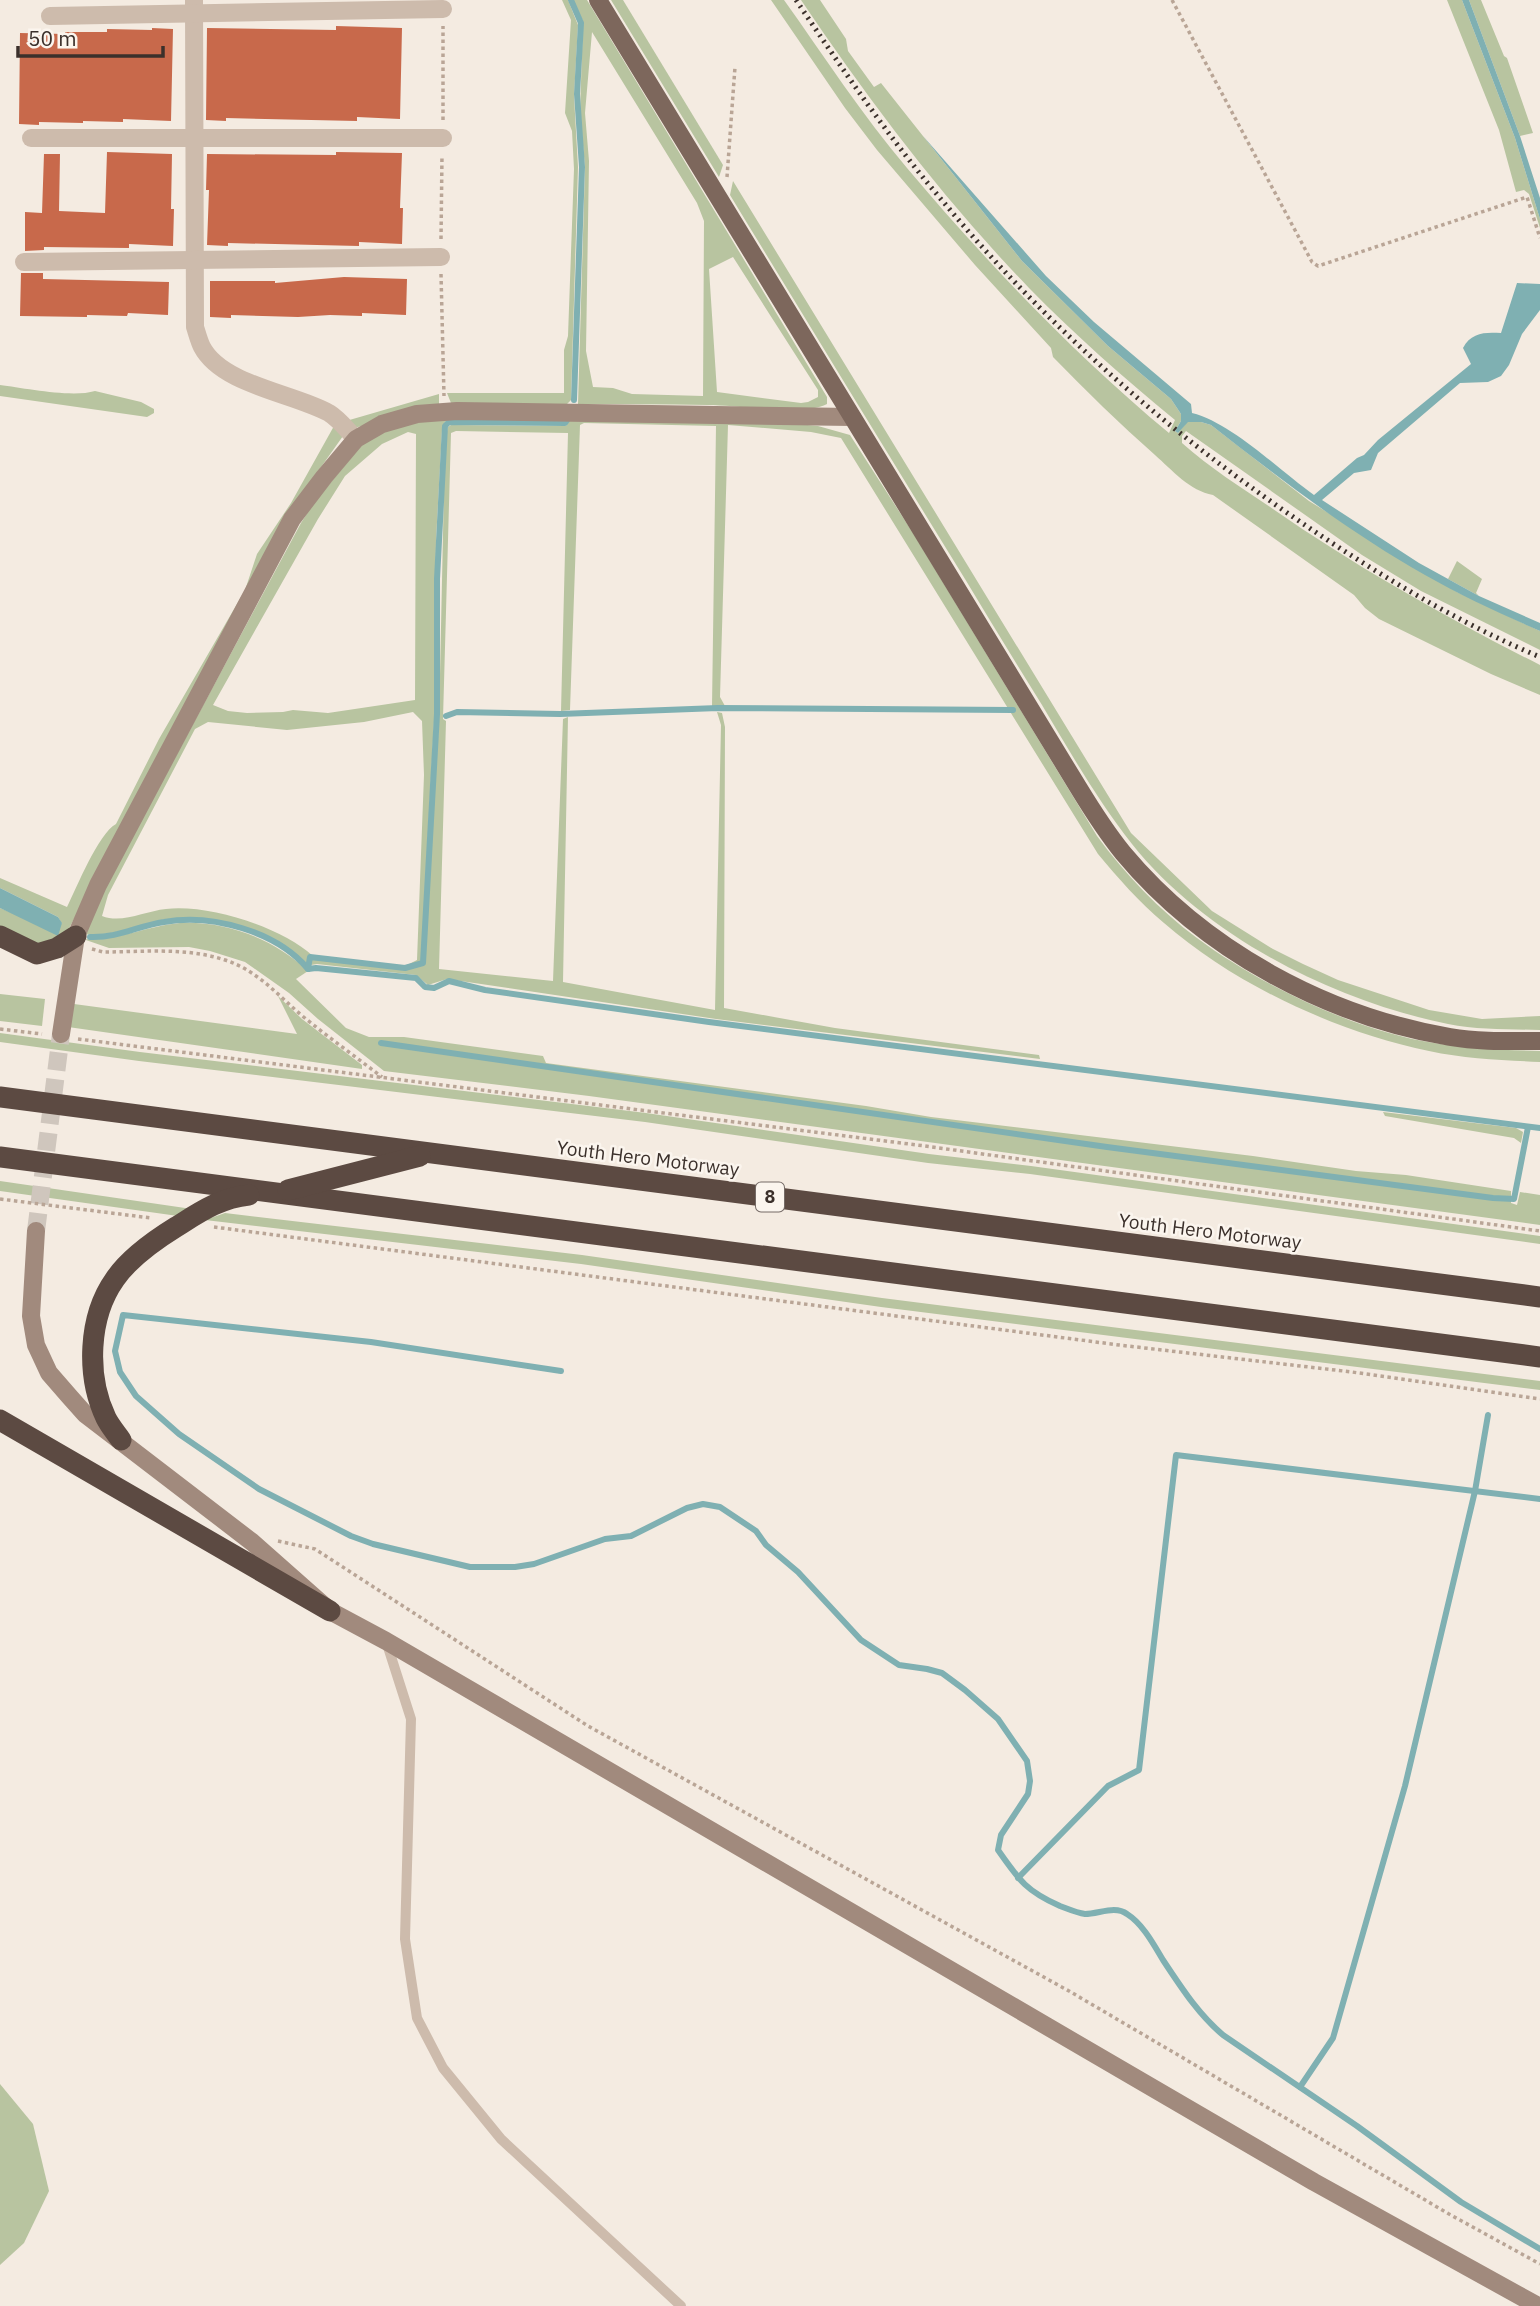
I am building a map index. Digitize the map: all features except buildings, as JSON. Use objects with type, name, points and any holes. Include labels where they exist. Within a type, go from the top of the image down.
[{"type":"highway","points":[[0,936],[37,954],[57,948],[75,936]]},
{"type":"highway","name":"Youth Hero Motorway","points":[[0,1097],[1540,1297]]},
{"type":"highway","points":[[121,1440],[107,1419],[100,1401],[93,1357],[97,1315],[115,1278],[130,1262],[216,1202],[240,1196],[277,1193],[431,1153]]},
{"type":"highway","points":[[0,1157],[1540,1357]]},
{"type":"highway","points":[[0,1420],[330,1611]]},
{"type":"main road","points":[[598,0],[1103,827],[1136,867],[1211,935],[1255,964],[1308,992],[1363,1015],[1452,1038],[1540,1041]]},
{"type":"street","points":[[50,16],[194,6],[443,9]]},
{"type":"street","points":[[194,6],[195,327],[202,348],[219,367],[236,377],[331,414],[356,439]]},
{"type":"street","points":[[31,138],[443,138]]},
{"type":"street","points":[[24,262],[441,257]]},
{"type":"street","points":[[61,1036],[75,936],[98,885],[292,519],[356,439],[382,424],[416,414],[444,412],[852,417]]},
{"type":"street","points":[[36,1231],[31,1316],[36,1345],[49,1373],[85,1414],[252,1542],[330,1611],[386,1641],[1314,2182],[1538,2306]]},
{"type":"lane","points":[[386,1641],[411,1719],[405,1939],[417,2018],[443,2068],[501,2139],[681,2306]]},
{"type":"path","points":[[1172,0],[1312,262],[1318,266],[1527,197],[1540,238]]},
{"type":"path","points":[[443,9],[441,257],[444,412]]},
{"type":"path","points":[[718,198],[727,180],[735,67]]},
{"type":"path","points":[[75,936],[84,947],[103,952],[194,953],[223,959],[242,967],[263,980],[304,1018],[384,1079]]},
{"type":"path","points":[[0,1029],[925,1146],[1540,1231]]},
{"type":"path","points":[[0,1199],[1119,1345],[1352,1372],[1540,1399]]},
{"type":"path","points":[[252,1542],[258,1537],[314,1549],[588,1726],[1069,1991],[1449,2214],[1540,2264]]},
{"type":"green space","points":[[562,0],[568,0],[578,25],[574,96],[578,167],[571,400],[565,406],[451,403],[447,393],[564,393],[574,169],[572,131],[565,113],[571,20]]},
{"type":"green space","points":[[573,0],[587,0],[827,397],[827,404],[787,410],[708,405],[578,404],[585,167],[580,112],[583,21]],"holes":[[[592,32],[697,203],[704,221],[703,396],[632,394],[613,388],[593,387],[586,351],[589,161],[585,113]],[[733,257],[818,390],[818,397],[801,403],[717,392],[709,269]]]},
{"type":"green space","points":[[611,0],[623,0],[723,165],[719,177]]},
{"type":"green space","points":[[771,0],[784,0],[874,127],[968,238],[1065,339],[1133,403],[1169,433],[1175,420],[1064,323],[998,255],[937,185],[853,75],[801,0],[820,0],[846,39],[848,51],[874,87],[881,83],[1022,261],[1108,346],[1171,399],[1181,414],[1181,421],[1175,431],[1178,433],[1187,422],[1211,425],[1309,501],[1457,592],[1540,631],[1540,650],[1421,591],[1362,555],[1186,431],[1182,436],[1182,443],[1226,477],[1370,572],[1540,665],[1540,695],[1379,619],[1354,595],[1213,495],[1189,485],[1175,473],[1053,357],[1051,348],[975,265],[877,150]]},
{"type":"green space","points":[[1447,0],[1462,0],[1515,138],[1540,219],[1540,228],[1529,194],[1524,190],[1516,192],[1499,130]]},
{"type":"green space","points":[[1469,0],[1481,0],[1507,58],[1533,133],[1520,136]]},
{"type":"green space","points":[[733,181],[1131,833],[1212,911],[1273,949],[1303,964],[1338,980],[1429,1010],[1482,1019],[1540,1016],[1540,1030],[1448,1024],[1361,999],[1275,960],[1234,935],[1196,908],[1162,877],[1132,844],[1096,794],[730,195]]},
{"type":"green space","points":[[0,385],[61,393],[95,391],[141,402],[154,409],[154,413],[147,417],[0,396]]},
{"type":"green space","points":[[439,394],[439,404],[358,427],[346,421]]},
{"type":"green space","points":[[331,416],[343,436],[297,501],[66,934],[38,944],[0,928],[0,908],[24,918],[62,924],[58,917],[0,888],[0,878],[67,907],[95,849],[116,824],[159,739],[245,590],[257,554],[291,503],[334,426]]},
{"type":"green space","points":[[567,417],[563,421],[449,420],[445,422],[442,430],[436,540],[434,722],[421,963],[405,966],[417,960],[424,775],[422,721],[413,712],[364,722],[287,730],[208,722],[195,729],[108,895],[102,916],[110,918],[126,918],[158,910],[183,908],[223,914],[264,927],[299,945],[313,956],[309,956],[308,966],[295,954],[260,934],[220,922],[199,919],[162,920],[113,933],[82,934],[313,504],[364,442],[379,433],[419,419]],"holes":[[[408,432],[416,434],[415,700],[328,713],[293,710],[247,713],[228,711],[213,705],[345,476],[382,444]]]},
{"type":"green space","points":[[572,417],[766,421],[818,426],[850,435],[913,533],[1097,836],[1131,878],[1169,916],[1222,956],[1250,973],[1341,1017],[1404,1037],[1434,1043],[1540,1051],[1540,1062],[1443,1054],[1359,1032],[1255,986],[1192,946],[1146,907],[1098,854],[841,438],[811,432],[728,425],[720,697],[725,706],[712,707],[716,426],[580,425],[570,710],[561,711],[568,433],[451,433],[439,969],[553,981],[563,719],[568,717],[563,982],[715,1010],[721,725],[717,712],[722,713],[725,727],[724,1008],[835,1028],[1039,1055],[1040,1059],[716,1019],[447,979],[428,985],[416,975],[311,965],[312,959],[405,970],[424,964],[439,721],[445,440],[448,427],[566,426]]},
{"type":"green space","points":[[1457,561],[1482,579],[1476,593],[1479,596],[1448,579]]},
{"type":"green space","points":[[180,923],[232,929],[265,941],[280,950],[308,971],[296,979],[346,1028],[369,1037],[404,1037],[543,1056],[546,1063],[931,1117],[1406,1175],[1511,1191],[1511,1203],[1517,1205],[1520,1192],[1540,1195],[1540,1225],[589,1096],[384,1071],[289,993],[245,962],[189,947],[109,948],[83,939],[108,938]]},
{"type":"green space","points":[[0,994],[45,999],[42,1026],[0,1021]]},
{"type":"green space","points":[[278,996],[302,1019],[362,1065],[362,1069],[68,1027],[74,1004],[297,1034]]},
{"type":"green space","points":[[0,1033],[646,1113],[1540,1236],[1540,1244],[1030,1174],[928,1163],[645,1122],[0,1042]]},
{"type":"green space","points":[[1383,1112],[1516,1128],[1523,1132],[1521,1143],[1514,1138],[1385,1116]]},
{"type":"green space","points":[[0,1181],[192,1209],[178,1216],[0,1191]]},
{"type":"green space","points":[[225,1213],[582,1255],[882,1298],[1540,1381],[1540,1390],[881,1307],[581,1264],[205,1220]]},
{"type":"green space","points":[[0,2084],[33,2124],[49,2191],[24,2243],[0,2265]]},
{"type":"water","points":[[1462,0],[1469,0],[1520,136],[1540,198],[1540,219],[1515,138]]},
{"type":"water","points":[[923,136],[1046,276],[1094,322],[1191,404],[1192,413],[1207,418],[1239,437],[1314,495],[1471,364],[1463,348],[1470,339],[1484,333],[1501,333],[1517,283],[1540,284],[1540,310],[1522,334],[1509,365],[1501,376],[1488,382],[1460,383],[1378,453],[1371,470],[1354,473],[1322,500],[1419,563],[1479,596],[1540,623],[1540,631],[1439,583],[1369,541],[1315,504],[1211,425],[1188,422],[1178,433],[1175,431],[1181,421],[1181,414],[1171,399],[1108,346],[1022,261]]},
{"type":"water","points":[[0,888],[58,917],[62,923],[58,936],[0,908]]},
{"type":"waterway","points":[[571,0],[581,23],[577,94],[582,167],[574,400]]},
{"type":"waterway","points":[[308,969],[310,957],[405,968],[423,963],[437,714],[437,579],[445,426],[449,422],[565,423],[568,419]]},
{"type":"waterway","points":[[446,716],[457,712],[560,714],[718,708],[1013,710]]},
{"type":"waterway","points":[[90,937],[110,936],[164,922],[202,920],[242,928],[261,935],[295,956],[308,969],[416,978],[425,987],[434,988],[449,981],[485,990],[709,1022],[1540,1128]]},
{"type":"waterway","points":[[381,1043],[1107,1147],[1493,1198],[1514,1199],[1528,1127]]},
{"type":"waterway","points":[[561,1371],[371,1342],[123,1315],[115,1351],[120,1372],[136,1396],[179,1434],[259,1489],[351,1536],[373,1544],[470,1567],[515,1567],[534,1564],[605,1539],[631,1536],[687,1508],[703,1504],[720,1507],[756,1531],[766,1545],[798,1572],[861,1640],[899,1665],[942,1673],[998,1719],[1027,1761],[1030,1781],[1028,1794],[1001,1835],[998,1850],[1024,1884],[1048,1901],[1076,1912],[1085,1914],[1117,1910],[1127,1914],[1148,1935],[1198,2009],[1223,2035],[1357,2126],[1461,2202],[1540,2249]]},
{"type":"waterway","points":[[1300,2087],[1333,2038],[1405,1786],[1475,1491],[1488,1415]]},
{"type":"waterway","points":[[1018,1878],[1108,1786],[1139,1770],[1176,1455],[1540,1499]]},
{"type":"tunnel","points":[[36,1231],[61,1034]]},
{"type":"railway","points":[[796,0],[887,130],[946,205],[1027,295],[1114,378],[1207,454],[1333,544],[1449,613],[1540,657]]}]
